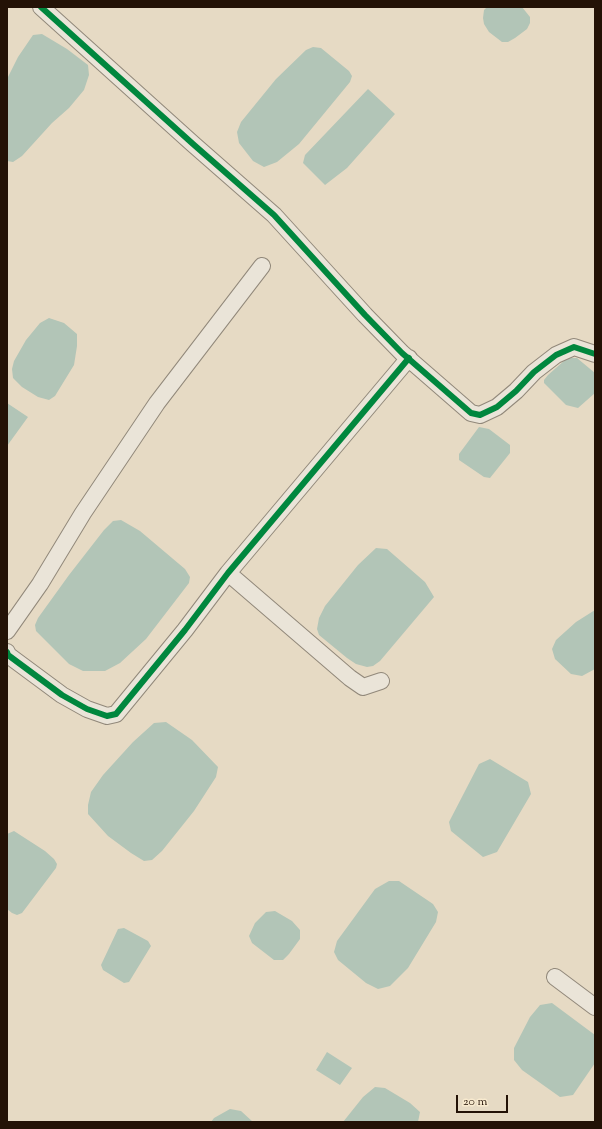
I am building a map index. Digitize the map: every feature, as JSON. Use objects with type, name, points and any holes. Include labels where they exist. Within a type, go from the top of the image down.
[{"type":"street","points":[[41,7],[274,215],[365,315],[409,358],[472,412],[480,415],[497,407],[516,391],[534,372],[556,355],[574,347],[595,354]]},
{"type":"street","points":[[7,631],[40,584],[82,512],[157,403],[262,266]]},
{"type":"street","points":[[7,652],[8,655],[62,696],[87,709],[107,716],[116,714],[228,573],[409,358]]},
{"type":"street","points":[[228,573],[350,678],[363,687],[381,681]]},
{"type":"street","points":[[555,977],[595,1007]]},
{"type":"shaded area","points":[[487,7],[522,7],[530,17],[530,23],[527,29],[515,38],[508,42],[502,42],[489,32],[484,24],[484,10]]},
{"type":"shaded area","points":[[42,34],[67,49],[88,65],[89,75],[84,90],[69,108],[52,123],[22,156],[13,162],[7,161],[7,79],[18,57],[33,35]]},
{"type":"shaded area","points":[[313,47],[321,48],[349,71],[352,76],[350,82],[299,144],[277,162],[264,167],[253,161],[239,143],[237,132],[241,122],[276,79],[306,50]]},
{"type":"shaded area","points":[[368,89],[395,114],[347,168],[325,185],[303,163],[305,155]]},
{"type":"shaded area","points":[[49,318],[64,323],[77,334],[77,346],[74,365],[55,396],[49,400],[38,397],[22,387],[13,378],[12,369],[14,361],[26,340],[40,323]]},
{"type":"shaded area","points":[[577,358],[595,373],[595,393],[578,408],[566,405],[544,383],[544,380],[548,375],[565,360]]},
{"type":"shaded area","points":[[7,403],[28,417],[7,446]]},
{"type":"shaded area","points":[[479,427],[489,429],[510,445],[510,453],[490,478],[484,477],[459,460],[459,454]]},
{"type":"shaded area","points":[[121,520],[140,531],[185,569],[190,577],[189,583],[146,639],[120,663],[105,671],[83,671],[69,664],[36,631],[35,625],[38,618],[69,575],[104,530],[113,521]]},
{"type":"shaded area","points":[[376,548],[387,549],[425,582],[434,597],[380,661],[373,666],[367,667],[356,664],[347,658],[319,635],[317,629],[319,618],[325,606],[358,565]]},
{"type":"shaded area","points":[[595,610],[595,669],[582,676],[571,674],[555,659],[552,649],[556,640],[576,622]]},
{"type":"shaded area","points":[[166,722],[192,740],[218,767],[216,777],[194,811],[162,851],[152,860],[144,861],[108,836],[88,814],[88,805],[91,792],[103,775],[133,742],[154,723]]},
{"type":"shaded area","points":[[490,759],[528,782],[531,794],[497,852],[483,857],[451,831],[449,822],[479,764]]},
{"type":"shaded area","points":[[14,831],[45,851],[57,864],[56,868],[22,913],[17,915],[7,909],[7,834]]},
{"type":"shaded area","points":[[389,881],[399,881],[433,904],[438,912],[436,922],[408,968],[390,986],[378,989],[366,983],[338,960],[334,952],[337,941],[375,889]]},
{"type":"shaded area","points":[[275,911],[292,921],[300,930],[300,939],[283,960],[274,960],[252,943],[249,936],[255,923],[266,912]]},
{"type":"shaded area","points":[[124,928],[148,941],[151,946],[129,982],[124,983],[103,970],[101,965],[118,929]]},
{"type":"shaded area","points":[[552,1003],[595,1035],[595,1063],[573,1095],[560,1097],[522,1070],[514,1060],[514,1048],[530,1017],[540,1005]]},
{"type":"shaded area","points":[[327,1052],[352,1068],[340,1085],[316,1070]]},
{"type":"shaded area","points":[[375,1087],[385,1088],[410,1103],[420,1112],[418,1122],[343,1122],[363,1097]]},
{"type":"shaded area","points":[[230,1109],[241,1111],[253,1122],[211,1122],[214,1118]]},
{"type":"cycle path","points":[[41,7],[274,215],[365,315],[402,353],[471,413],[480,415],[497,407],[516,391],[534,372],[556,355],[574,347],[595,354]]},
{"type":"cycle path","points":[[7,652],[8,655],[62,695],[87,709],[107,716],[116,714],[185,630],[228,573],[409,358]]}]
